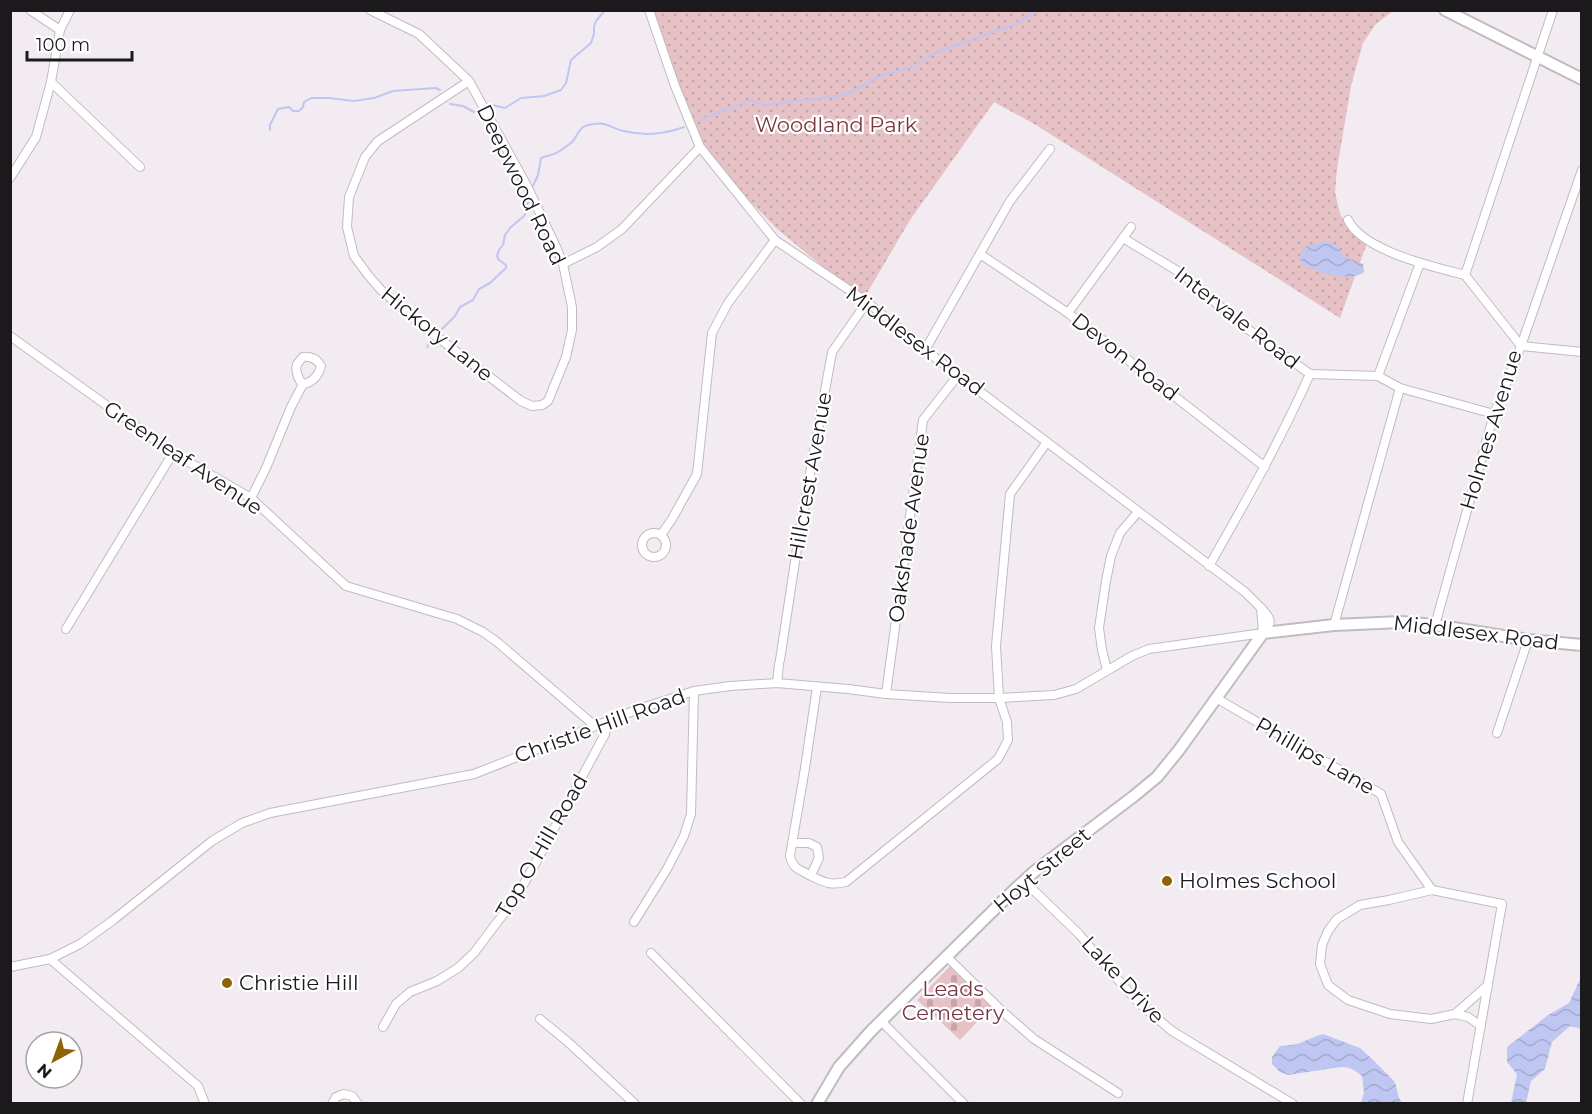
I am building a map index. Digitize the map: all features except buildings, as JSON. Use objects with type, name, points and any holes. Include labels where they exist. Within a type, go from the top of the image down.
[{"type":"main road","points":[[1445,10],[1581,79]]},
{"type":"main road","name":"Middlesex Road","points":[[1263,633],[1383,622],[1435,625],[1528,640],[1581,645]]},
{"type":"main road","name":"Hoyt Street","points":[[817,1104],[839,1067],[946,956],[1024,881],[1157,777],[1263,633]]},
{"type":"street","points":[[30,10],[60,30]]},
{"type":"street","points":[[10,178],[36,136],[51,82],[60,30],[70,10]]},
{"type":"street","name":"Deepwood Road","points":[[370,10],[419,34],[469,81],[527,186],[557,249],[572,307],[572,330],[559,375],[548,401],[542,405]]},
{"type":"street","name":"Middlesex Road","points":[[649,10],[671,76],[700,147],[775,240],[867,302],[925,350],[1245,592],[1261,608],[1263,633]]},
{"type":"street","points":[[1348,220],[1352,228],[1365,238],[1389,251],[1420,263],[1465,275],[1553,10]]},
{"type":"street","name":"Hickory Lane","points":[[469,81],[378,141],[365,157],[349,197],[347,227],[354,255],[368,275],[397,305],[520,401],[532,406],[542,405]]},
{"type":"street","points":[[51,82],[140,167]]},
{"type":"street","points":[[562,264],[597,247],[622,229],[700,147]]},
{"type":"street","points":[[925,350],[1010,201],[1050,150]]},
{"type":"street","points":[[1581,170],[1521,346],[1581,352]]},
{"type":"street","points":[[1068,312],[1131,227]]},
{"type":"street","name":"Intervale Road","points":[[1123,238],[1181,273],[1242,325],[1310,374],[1378,376],[1400,387],[1494,414]]},
{"type":"street","points":[[661,535],[697,474],[712,333],[728,303],[775,240]]},
{"type":"street","name":"Devon Road","points":[[980,254],[1068,312],[1265,467]]},
{"type":"street","points":[[1378,376],[1420,263]]},
{"type":"street","name":"Holmes Avenue","points":[[1435,625],[1494,414],[1521,346],[1465,275]]},
{"type":"street","name":"Hillcrest Avenue","points":[[777,683],[800,529],[832,352],[867,302]]},
{"type":"street","name":"Greenleaf Avenue","points":[[10,336],[173,453],[251,498],[346,586],[458,620],[483,632],[595,726]]},
{"type":"street","name":"Oakshade Avenue","points":[[886,694],[923,420],[959,374]]},
{"type":"street","points":[[1209,566],[1265,467],[1310,374]]},
{"type":"street","points":[[251,498],[303,384]]},
{"type":"street","points":[[1334,625],[1400,387]]},
{"type":"street","points":[[817,687],[790,856],[791,864],[795,868],[824,883],[834,884],[845,882],[998,759],[1008,740],[1007,722],[999,698],[996,646],[1010,494],[1047,442]]},
{"type":"street","points":[[66,629],[173,453]]},
{"type":"street","points":[[1107,670],[1099,627],[1106,581],[1111,556],[1120,533],[1138,512]]},
{"type":"street","name":"Christie Hill Road","points":[[10,967],[50,959],[80,944],[212,841],[242,823],[270,813],[474,774],[636,710],[694,691],[777,683],[886,694],[999,698],[1054,695],[1076,689],[1132,656],[1149,649],[1263,633]]},
{"type":"street","points":[[1497,733],[1528,640]]},
{"type":"street","points":[[634,922],[667,869],[684,836],[691,814],[694,691]]},
{"type":"street","name":"Phillips Lane","points":[[1216,698],[1381,794],[1398,842],[1432,890]]},
{"type":"street","name":"Top O Hill Road","points":[[383,1027],[396,1004],[410,992],[437,981],[458,968],[474,953],[514,900],[605,734],[606,722]]},
{"type":"street","points":[[792,843],[809,843],[819,850],[819,858],[811,875]]},
{"type":"street","name":"Lake Drive","points":[[1024,881],[1079,934],[1139,1003],[1172,1031],[1293,1104]]},
{"type":"street","points":[[1467,1104],[1481,1026],[1502,904],[1432,890],[1360,905],[1337,919],[1328,931],[1322,945],[1320,964],[1328,985],[1348,1000],[1390,1014],[1431,1020],[1455,1014],[1468,1017],[1481,1026]]},
{"type":"street","points":[[651,953],[801,1104]]},
{"type":"street","points":[[946,956],[1034,1039],[1118,1093]]},
{"type":"street","points":[[50,959],[198,1086],[205,1104]]},
{"type":"street","points":[[1455,1014],[1488,985]]},
{"type":"street","points":[[540,1019],[635,1104]]},
{"type":"street","points":[[881,1022],[961,1103]]},
{"type":"street","points":[[332,1104],[336,1097],[344,1094],[352,1096],[358,1104]]},
{"type":"green space","name":"Woodland Park","points":[[646,11],[1393,11],[1376,24],[1363,43],[1351,86],[1335,192],[1340,214],[1356,237],[1367,243],[1340,318],[1036,125],[994,102],[910,220],[863,300],[776,228],[745,196],[703,145]]},
{"type":"green space","name":"Leads Cemetery","points":[[950,966],[993,1005],[960,1040],[917,1000]]},
{"type":"water","points":[[1330,242],[1338,246],[1344,256],[1363,264],[1364,272],[1351,276],[1333,275],[1301,263],[1300,256],[1305,247]]},
{"type":"water","points":[[1581,977],[1581,1029],[1570,1026],[1552,1042],[1545,1069],[1531,1081],[1526,1103],[1511,1103],[1517,1074],[1507,1062],[1507,1047],[1548,1015],[1569,1003]]},
{"type":"water","points":[[1323,1034],[1360,1048],[1394,1081],[1402,1103],[1361,1103],[1364,1092],[1362,1076],[1350,1068],[1341,1067],[1288,1075],[1280,1072],[1272,1064],[1272,1057],[1280,1046],[1300,1043]]},
{"type":"waterway","points":[[489,106],[505,108],[521,98],[544,96],[561,90],[566,83],[571,60],[591,43],[596,21],[605,10]]},
{"type":"waterway","points":[[700,120],[750,100],[766,105],[845,95],[883,75],[911,67],[939,51],[1013,25],[1039,10]]},
{"type":"waterway","points":[[270,130],[278,109],[289,107],[293,111],[299,111],[304,102],[311,98],[354,101],[374,98],[393,91],[436,88],[440,90]]},
{"type":"waterway","points":[[450,104],[463,106],[474,112],[479,111]]},
{"type":"waterway","points":[[532,188],[538,175],[541,158],[566,147],[585,126],[604,124],[631,133],[646,134],[662,133],[684,127]]},
{"type":"waterway","points":[[439,332],[455,316],[460,307],[473,300],[479,289],[490,283],[506,268],[497,256],[499,250],[510,228],[525,215],[529,200]]},
{"type":"waterway","points":[[427,347],[431,341]]},
{"type":"place","name":"Holmes School","points":[[1167,881]]},
{"type":"place","name":"Christie Hill","points":[[227,983]]}]
